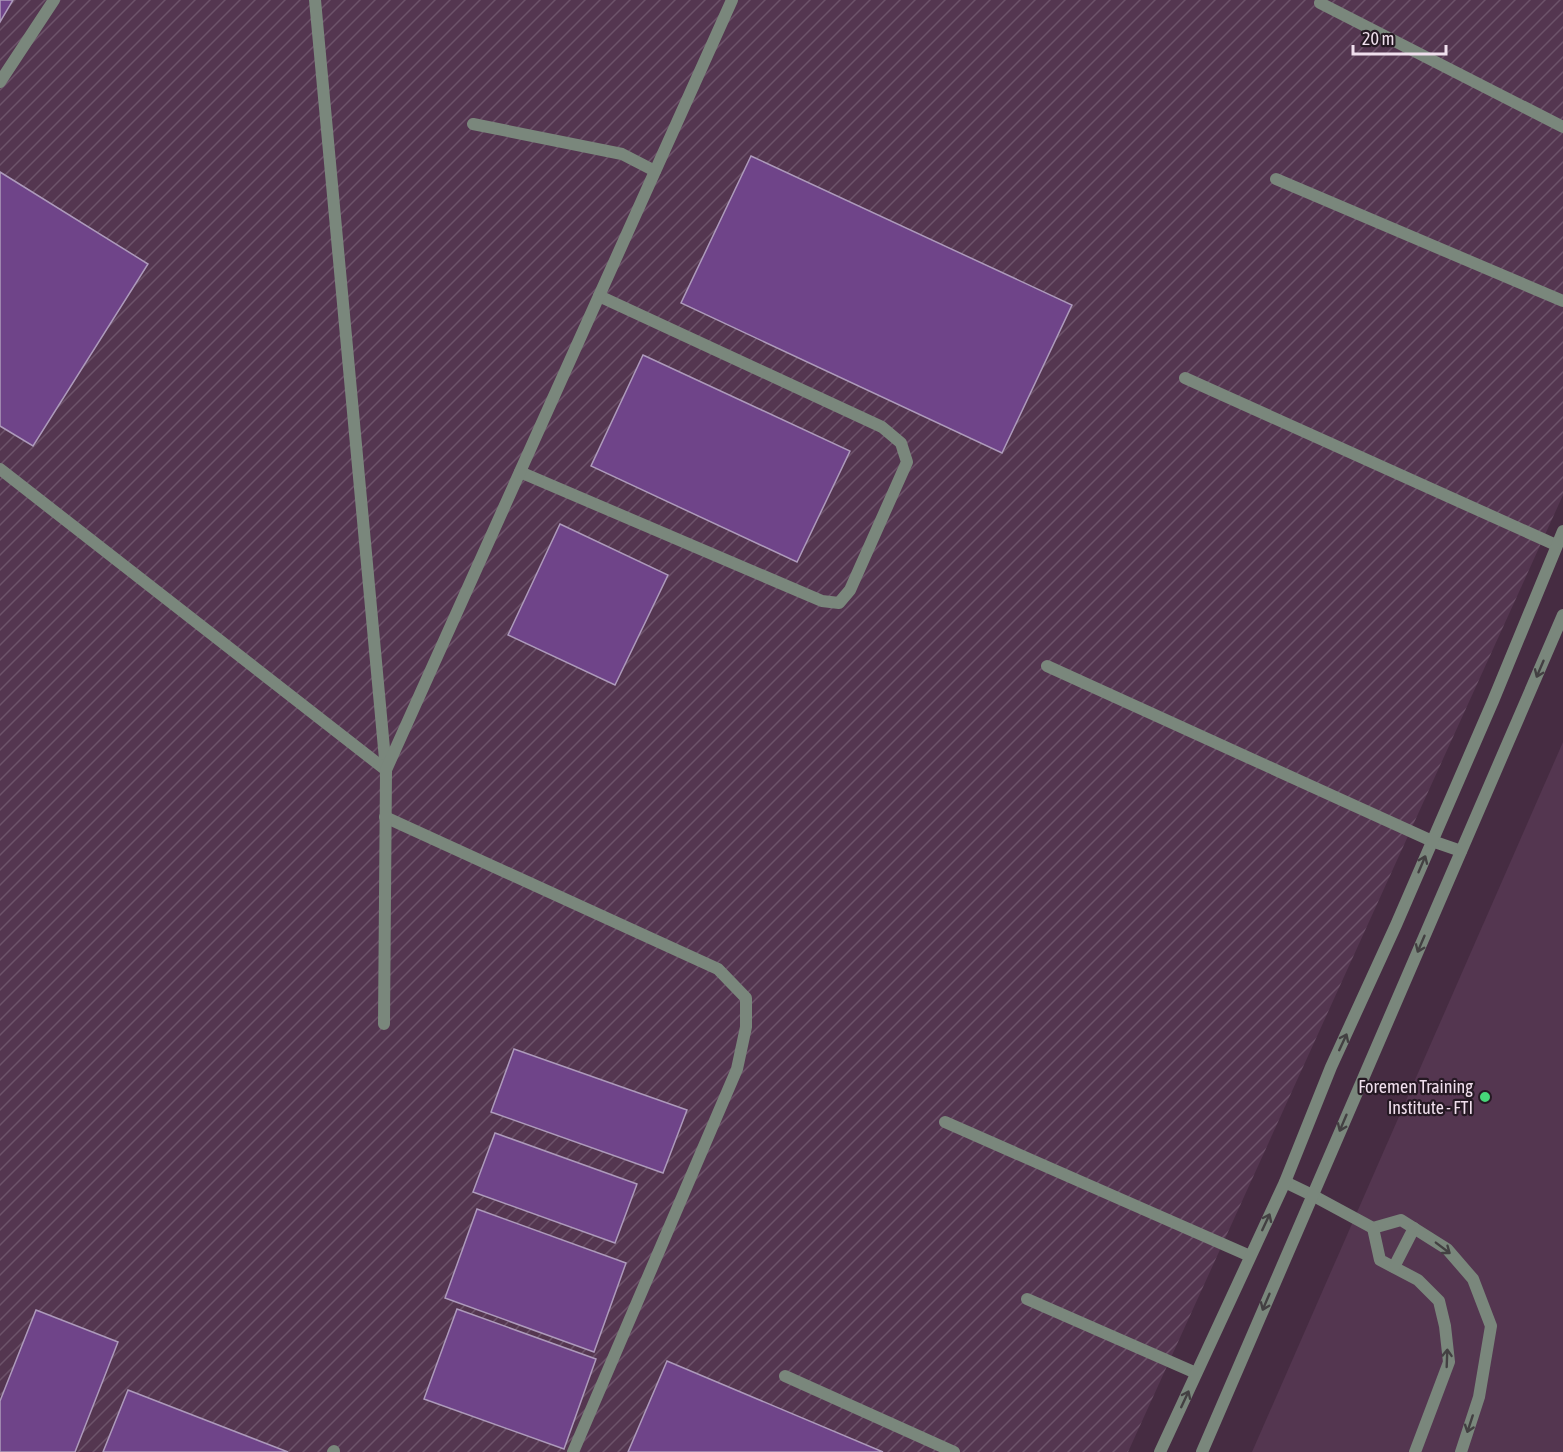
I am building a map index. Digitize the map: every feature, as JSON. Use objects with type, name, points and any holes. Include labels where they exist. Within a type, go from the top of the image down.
[{"type":"street","points":[[0,82],[54,0]]},
{"type":"street","points":[[315,0],[386,770],[384,1024]]},
{"type":"street","points":[[386,770],[732,0]]},
{"type":"street","points":[[1320,3],[1563,127]]},
{"type":"street","points":[[473,124],[622,154],[656,171]]},
{"type":"street","points":[[1276,179],[1563,302]]},
{"type":"street","points":[[520,472],[822,601],[839,603],[850,590],[907,462],[901,443],[882,427],[599,296]]},
{"type":"street","points":[[1185,378],[1556,545]]},
{"type":"street","points":[[0,469],[386,770]]},
{"type":"street","points":[[1160,1452],[1285,1182],[1332,1067],[1493,701],[1563,531]]},
{"type":"street","points":[[1202,1452],[1563,615]]},
{"type":"street","points":[[1047,666],[1432,841],[1461,850]]},
{"type":"street","points":[[386,817],[718,969],[746,999],[746,1027],[737,1069],[573,1452]]},
{"type":"street","points":[[945,1122],[1250,1256]]},
{"type":"street","points":[[1285,1182],[1373,1228],[1401,1220],[1447,1249],[1473,1279],[1491,1326],[1479,1397],[1461,1452]]},
{"type":"street","points":[[1373,1228],[1380,1260],[1418,1280],[1439,1301],[1445,1326],[1449,1362],[1414,1452]]},
{"type":"street","points":[[1394,1267],[1414,1228]]},
{"type":"street","points":[[1027,1299],[1197,1373]]},
{"type":"street","points":[[785,1376],[954,1452]]},
{"type":"shaded area","points":[[0,0],[1563,0],[1563,495],[1128,1452],[0,1452]]},
{"type":"shaded area","name":"Foremen Training Institute - FTI","points":[[1563,742],[1563,1452],[1252,1452]]},
{"type":"building","points":[[0,0],[13,0],[0,22]]},
{"type":"building","points":[[751,156],[1072,305],[1002,453],[681,303]]},
{"type":"building","points":[[0,172],[148,264],[33,446],[0,426]]},
{"type":"building","points":[[643,355],[850,451],[797,562],[591,466]]},
{"type":"building","points":[[560,524],[668,575],[615,685],[508,635]]},
{"type":"building","points":[[514,1049],[687,1110],[663,1173],[491,1112]]},
{"type":"building","points":[[495,1133],[637,1184],[615,1243],[473,1192]]},
{"type":"building","points":[[477,1209],[626,1263],[594,1352],[445,1298]]},
{"type":"building","points":[[457,1309],[596,1359],[564,1449],[424,1399]]},
{"type":"building","points":[[36,1310],[118,1342],[75,1452],[0,1452],[0,1401]]},
{"type":"building","points":[[667,1361],[883,1452],[628,1452]]},
{"type":"building","points":[[128,1390],[288,1452],[103,1452]]},
{"type":"place","name":"Foremen Training Institute - FTI","points":[[1485,1097]]}]
